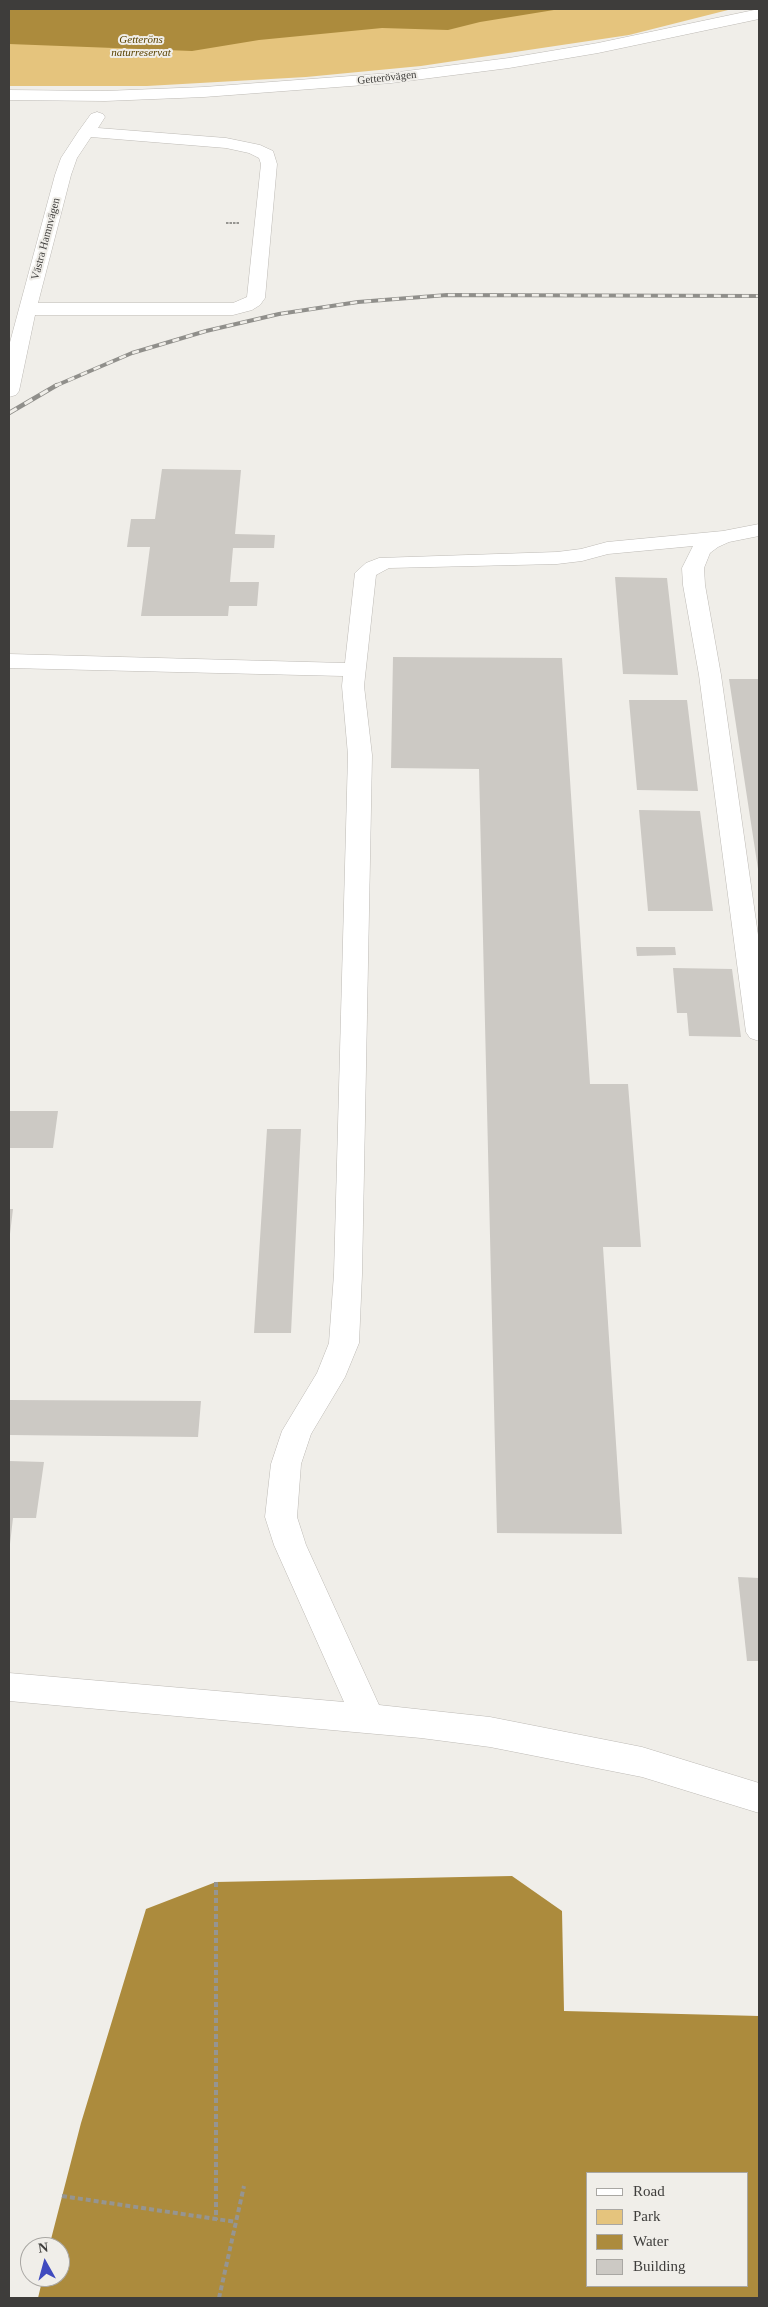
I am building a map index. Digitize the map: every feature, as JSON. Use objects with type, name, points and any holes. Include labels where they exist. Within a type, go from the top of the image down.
[{"type":"street","name":"Getterövägen","points":[[9,95],[105,96],[262,89],[391,78],[509,63],[589,50],[759,14]]},
{"type":"street","name":"Västra Hamnvägen","points":[[9,391],[11,369],[45,249],[63,175],[69,158],[100,114],[105,96]]},
{"type":"street","points":[[27,309],[233,310],[254,302],[256,298],[269,159],[267,155],[254,149],[226,143],[86,132]]},
{"type":"street","points":[[368,1718],[290,1545],[281,1517],[286,1464],[298,1431],[330,1377],[344,1343],[348,1274],[354,919],[360,755],[354,694],[366,573],[373,567],[386,562],[557,558],[582,555],[608,548],[723,537],[759,530]]},
{"type":"street","points":[[723,537],[701,550],[695,559],[693,568],[694,585],[710,675],[759,1032]]},
{"type":"street","points":[[9,661],[355,670]]},
{"type":"street","points":[[9,1686],[368,1718],[490,1732],[560,1744],[642,1762],[759,1798]]},
{"type":"path","points":[[216,1882],[216,2220]]},
{"type":"path","points":[[218,2298],[244,2186]]},
{"type":"path","points":[[62,2196],[236,2222]]},
{"type":"green space","name":"Getteröns naturreservat","points":[[9,9],[732,9],[629,35],[421,66],[306,77],[147,86],[9,86]]},
{"type":"water","points":[[9,9],[560,9],[480,22],[448,30],[382,28],[259,40],[192,51],[9,44]]},
{"type":"water","points":[[512,1876],[562,1911],[564,2011],[759,2016],[759,2298],[38,2298],[41,2287],[70,2287],[70,2237],[52,2237],[81,2123],[146,1909],[216,1882]]},
{"type":"building","points":[[162,469],[241,470],[235,534],[275,535],[274,548],[233,548],[230,582],[259,582],[257,606],[229,606],[228,616],[141,616],[150,547],[127,547],[131,519],[155,519]]},
{"type":"building","points":[[615,577],[667,578],[678,675],[623,674]]},
{"type":"building","points":[[393,657],[562,658],[590,1084],[628,1084],[641,1247],[603,1247],[622,1534],[497,1533],[479,769],[391,768]]},
{"type":"building","points":[[729,679],[759,679],[759,869],[758,869]]},
{"type":"building","points":[[629,700],[687,700],[698,791],[637,790]]},
{"type":"building","points":[[639,810],[700,811],[713,911],[648,911]]},
{"type":"building","points":[[636,947],[675,947],[676,955],[637,956]]},
{"type":"building","points":[[673,968],[732,969],[741,1037],[689,1036],[687,1013],[677,1013]]},
{"type":"building","points":[[9,1111],[58,1111],[53,1148],[9,1148]]},
{"type":"building","points":[[267,1129],[301,1129],[291,1333],[254,1333]]},
{"type":"building","points":[[9,1209],[13,1209],[10,1234],[9,1234]]},
{"type":"building","points":[[9,1400],[201,1401],[198,1437],[9,1435]]},
{"type":"building","points":[[9,1461],[44,1462],[36,1518],[13,1518],[10,1544]]},
{"type":"building","points":[[738,1577],[759,1578],[759,1661],[747,1661]]},
{"type":"railway","points":[[56,386],[132,353],[206,331],[279,314],[358,302],[447,295],[759,296]]},
{"type":"railway","points":[[9,413],[56,386]]}]
